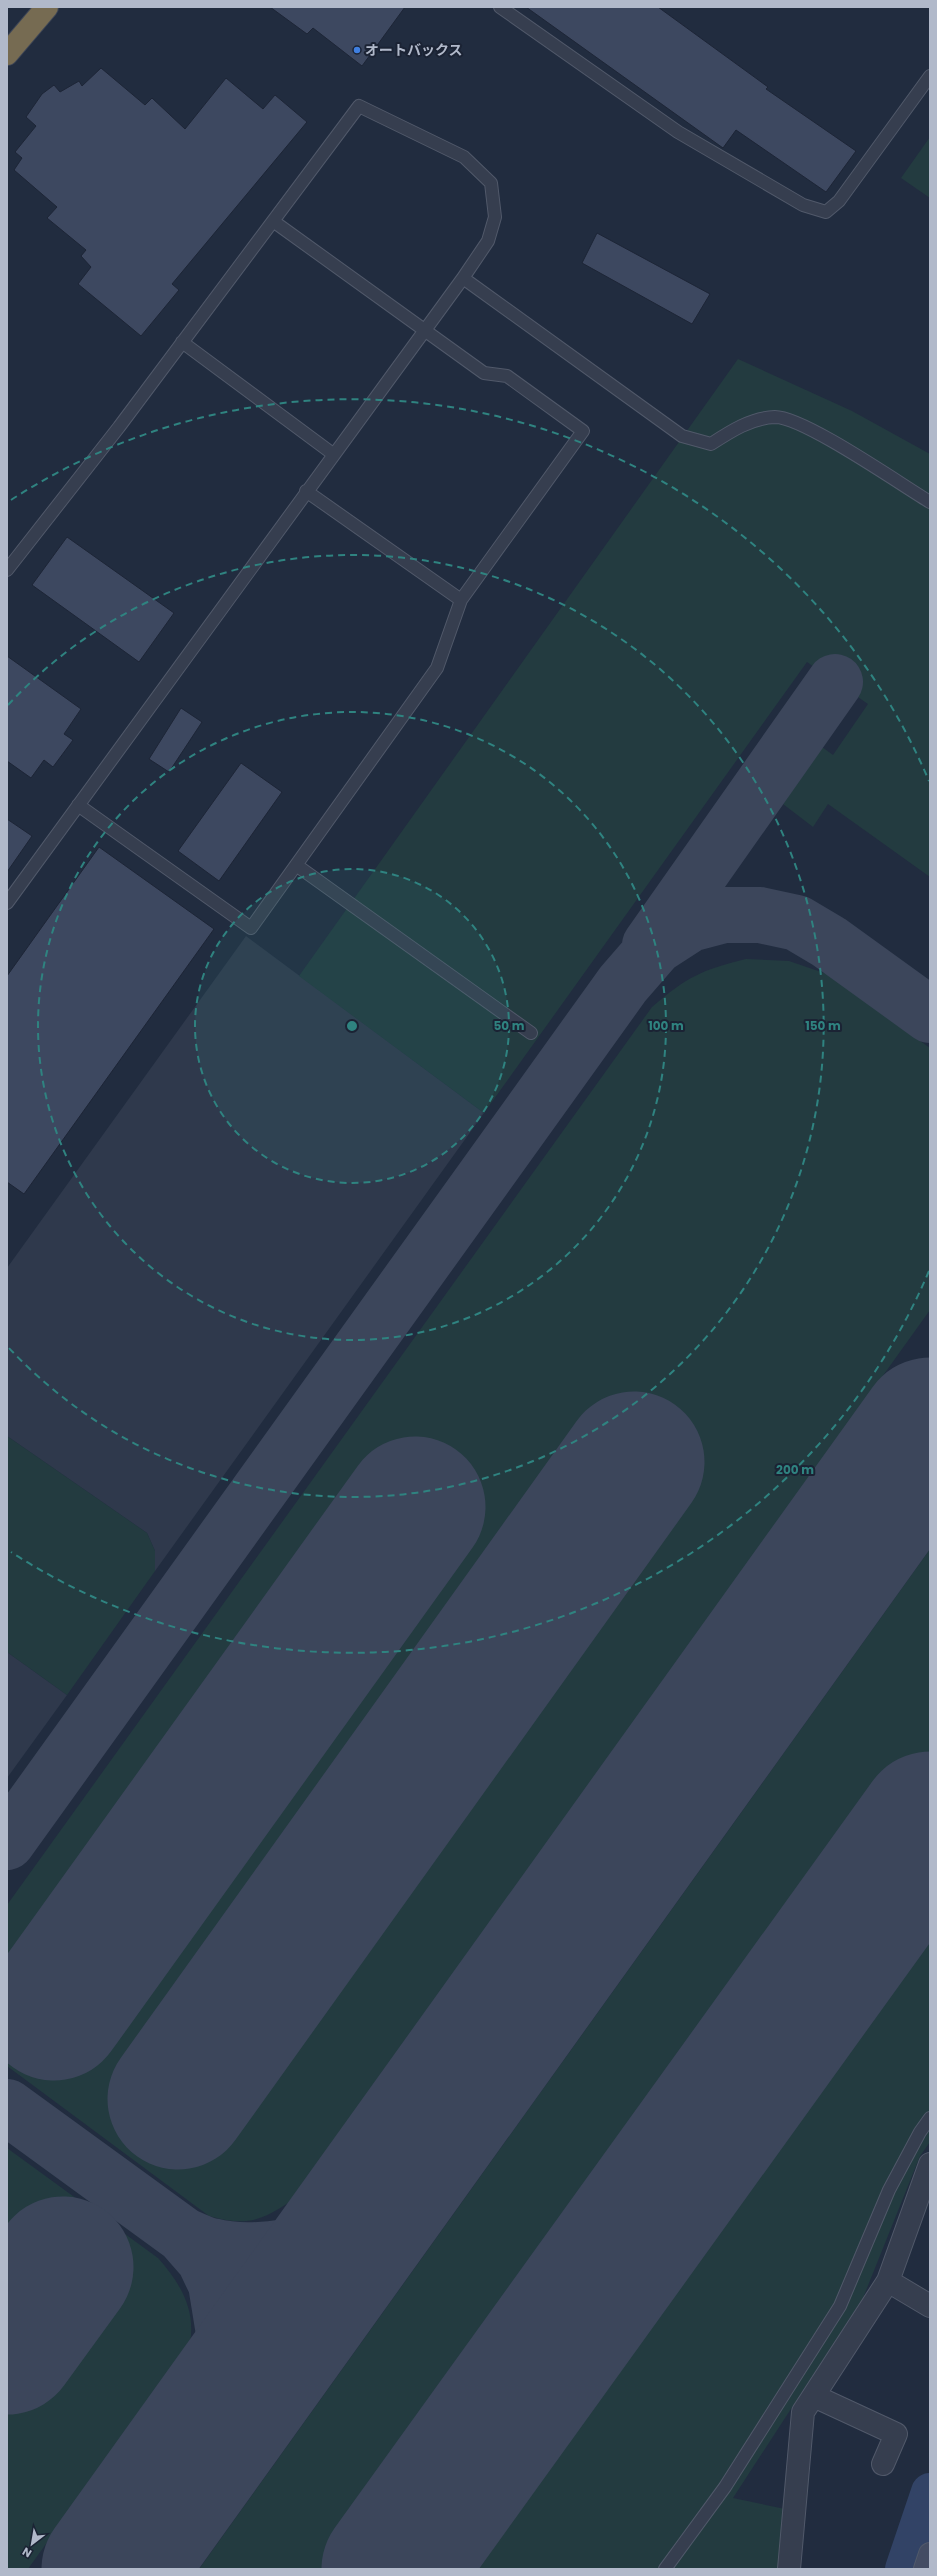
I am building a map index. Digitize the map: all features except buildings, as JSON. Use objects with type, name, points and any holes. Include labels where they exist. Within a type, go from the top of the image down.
[{"type":"highway","points":[[7,54],[47,7]]},
{"type":"street","points":[[789,2569],[804,2412],[888,2281],[930,2164]]},
{"type":"street","points":[[888,2281],[930,2306]]},
{"type":"street","points":[[814,2396],[896,2434],[883,2464]]},
{"type":"street","points":[[925,2569],[930,2554]]},
{"type":"lane","points":[[500,7],[678,132],[803,205],[826,212],[839,201],[930,76]]},
{"type":"lane","points":[[7,570],[182,342],[359,106],[464,157],[491,183],[495,217],[488,240],[463,278],[306,491],[7,903]]},
{"type":"lane","points":[[78,805],[251,928],[437,668],[461,600],[583,431],[506,376],[484,373],[273,221]]},
{"type":"lane","points":[[463,278],[682,436],[711,444],[745,423],[776,417],[801,423],[930,502]]},
{"type":"lane","points":[[182,342],[333,454]]},
{"type":"lane","points":[[306,491],[461,600]]},
{"type":"lane","points":[[296,865],[531,1033]]},
{"type":"lane","points":[[666,2569],[725,2487],[840,2306],[889,2190],[920,2132],[930,2118]]},
{"type":"shaded area","points":[[246,936],[484,1113],[155,1571],[155,1551],[147,1533],[7,1436],[7,1268]]},
{"type":"shaded area","points":[[7,1652],[67,1695],[7,1778]]},
{"type":"green space","points":[[930,137],[930,198],[901,178]]},
{"type":"green space","points":[[738,359],[852,411],[930,454],[930,877],[828,804],[813,827],[783,804],[822,747],[833,755],[868,704],[807,662],[484,1113],[299,976]]},
{"type":"green space","points":[[746,959],[789,961],[827,974],[930,1048],[930,1310],[291,2201],[270,2214],[252,2220],[233,2221],[209,2216],[7,2066],[7,1905],[652,1007],[675,988],[695,976],[717,967]]},
{"type":"green space","points":[[7,1436],[147,1533],[155,1551],[155,1571],[67,1695],[7,1652]]},
{"type":"green space","points":[[930,1549],[930,2142],[920,2156],[863,2298],[733,2498],[785,2509],[780,2569],[199,2569]]},
{"type":"green space","points":[[7,2148],[158,2258],[166,2267],[179,2287],[191,2319],[190,2343],[28,2569],[7,2569]]},
{"type":"waterway","points":[[904,2569],[930,2492]]},
{"type":"taxiway","points":[[650,945],[835,682]]},
{"type":"taxiway","points":[[7,1842],[623,984],[656,946],[690,924],[724,915],[760,915],[797,923],[829,942],[930,1015]]},
{"type":"taxiway","points":[[7,2107],[183,2235],[204,2244],[228,2249],[247,2250],[287,2247],[326,2238],[359,2224]]},
{"type":"taxiway","points":[[183,2235],[204,2259],[216,2284],[228,2358],[222,2398],[209,2434]]},
{"type":"runway","points":[[112,2569],[930,1428]]},
{"type":"runway","points":[[178,2099],[634,1462]]},
{"type":"runway","points":[[54,2010],[415,1507]]},
{"type":"runway","points":[[392,2569],[930,1822]]},
{"type":"runway","points":[[7,2344],[63,2267]]},
{"type":"place","name":"オートバックス","points":[[357,50]]}]
